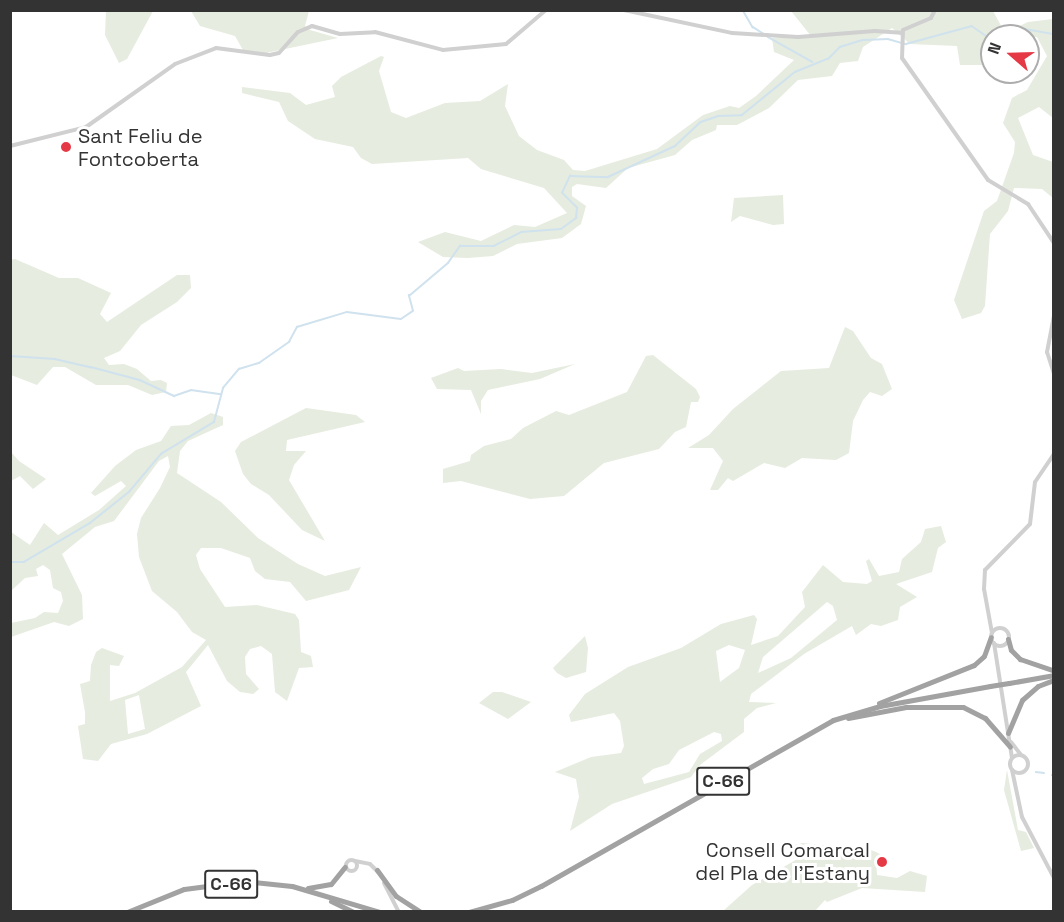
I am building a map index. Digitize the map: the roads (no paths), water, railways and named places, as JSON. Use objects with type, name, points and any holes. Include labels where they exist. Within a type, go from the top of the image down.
[{"type":"highway","points":[[848,716],[968,669],[984,656],[993,638]]},
{"type":"highway","points":[[1008,639],[1010,648],[1020,659],[1053,676],[1022,699],[1008,733]]},
{"type":"highway","name":"C-66","points":[[469,912],[542,886],[809,732],[848,716],[1053,676]]},
{"type":"highway","points":[[848,716],[906,707],[963,707],[985,718],[1010,744]]},
{"type":"highway","name":"C-66","points":[[484,912],[552,885],[811,735],[848,716]]},
{"type":"highway","points":[[292,886],[326,887],[345,867]]},
{"type":"highway","points":[[377,870],[396,896],[421,912]]},
{"type":"highway","name":"C-66","points":[[128,912],[163,895],[214,883],[260,881],[292,886],[380,912]]},
{"type":"highway","name":"C-66","points":[[133,912],[185,891],[235,884],[285,888],[369,912]]},
{"type":"highway","points":[[331,901],[354,912]]},
{"type":"street","points":[[10,146],[86,127],[175,64],[216,48],[270,55],[279,53],[298,32],[312,26],[340,34],[375,32],[443,50],[506,44],[546,10]]},
{"type":"street","points":[[624,10],[743,34],[831,37],[875,31],[900,36],[931,18],[936,10]]},
{"type":"street","points":[[900,36],[900,52],[911,73],[988,180],[1002,191],[1028,204],[1053,243]]},
{"type":"street","points":[[1053,316],[1047,357],[1053,374]]},
{"type":"street","points":[[1053,454],[1035,482],[1030,524],[985,570],[984,589],[998,656],[1012,770],[1022,817],[1053,877]]},
{"type":"street","points":[[990,622],[1001,628],[1008,639],[998,656]]},
{"type":"street","points":[[993,638],[1001,628]]},
{"type":"street","points":[[993,638],[1004,645]]},
{"type":"street","points":[[1010,744],[1028,764],[1016,781]]},
{"type":"street","points":[[1012,758],[1021,755]]},
{"type":"street","points":[[1012,770],[1022,773]]},
{"type":"street","points":[[363,863],[351,871],[345,867],[349,860],[363,863],[377,870],[399,912]]},
{"type":"street","points":[[355,861],[356,867]]},
{"type":"waterway","points":[[743,10],[753,27],[764,34]]},
{"type":"waterway","points":[[10,562],[24,562],[90,523],[129,492],[161,454],[214,422],[223,388],[239,369],[259,363],[289,342],[297,327],[347,312],[401,319],[413,311],[409,296],[448,263],[460,246],[494,246],[521,232],[561,229],[576,218],[577,208],[562,193],[570,176],[608,177],[675,146],[701,122],[718,116],[742,115],[795,72],[828,59],[840,47],[863,40],[888,39],[906,44],[972,26],[980,32]]},
{"type":"waterway","points":[[1040,32],[1054,34]]},
{"type":"waterway","points":[[768,37],[813,62]]},
{"type":"waterway","points":[[10,356],[55,359],[91,367],[140,380],[174,396],[191,390],[221,394]]},
{"type":"waterway","points":[[1036,772],[1044,773]]},
{"type":"place","name":"Sant Feliu de Fontcoberta","points":[[66,147]]},
{"type":"place","name":"Consell Comarcal del Pla de l'Estany","points":[[882,862]]}]
